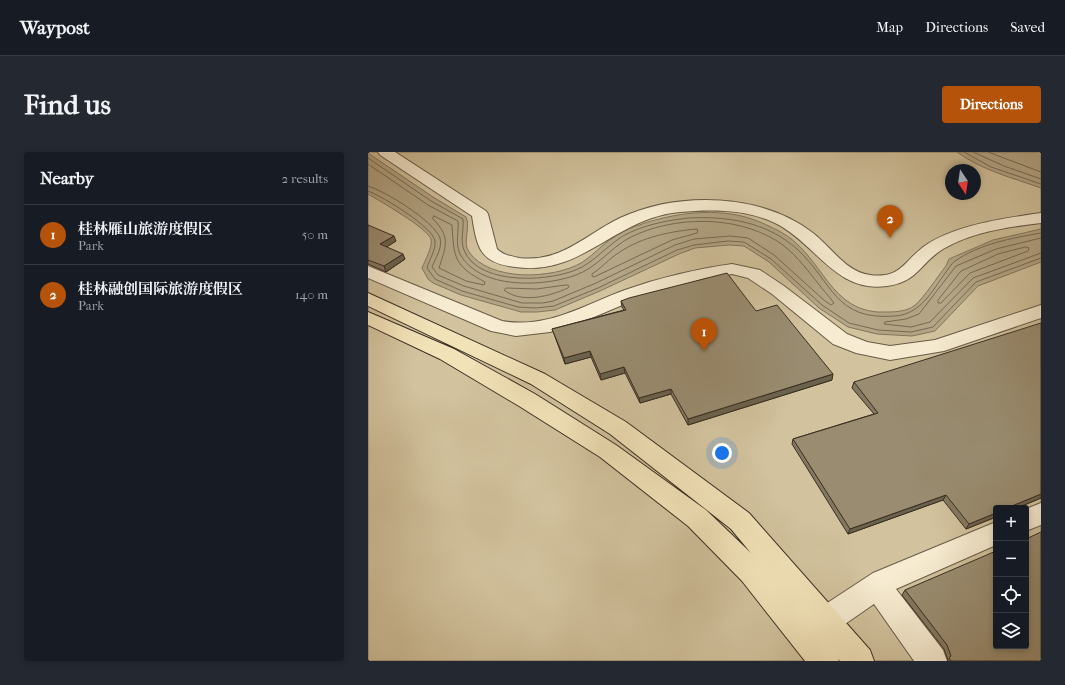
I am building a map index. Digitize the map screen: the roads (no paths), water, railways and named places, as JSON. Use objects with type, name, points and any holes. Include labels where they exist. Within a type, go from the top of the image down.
[{"type":"main road","points":[[368,300],[538,379],[618,428],[740,521],[859,661]]},
{"type":"main road","points":[[368,318],[447,354],[527,400],[608,451],[698,518],[752,572],[824,661]]},
{"type":"lane","points":[[385,152],[480,214],[487,247],[493,255],[506,261],[529,264],[542,265],[565,258],[605,231],[627,220],[675,208],[700,205],[723,206],[751,211],[777,219],[796,228],[840,269],[850,275],[866,280],[887,280],[906,275],[922,256],[930,249],[940,244],[991,226],[1041,218]]},
{"type":"lane","points":[[368,271],[498,327],[516,330],[543,328],[587,313],[632,294],[704,273],[725,269],[738,269],[754,274],[772,286],[840,339],[863,348],[890,353],[937,346],[1041,311]]},
{"type":"lane","points":[[1029,519],[1041,514]]},
{"type":"lane","points":[[825,621],[883,582],[993,534]]},
{"type":"lane","points":[[877,586],[932,661]]},
{"type":"water","points":[[957,152],[1041,152],[1041,188],[987,169],[981,166],[981,164],[976,164]]},
{"type":"water","points":[[368,153],[433,197],[466,217],[468,225],[466,244],[469,252],[479,262],[491,269],[506,273],[522,275],[539,274],[569,268],[584,261],[615,236],[634,227],[666,217],[710,212],[738,215],[755,220],[779,231],[794,241],[807,254],[839,294],[852,304],[868,311],[894,312],[911,308],[926,293],[946,266],[949,259],[993,240],[1041,229],[1041,262],[978,286],[935,331],[912,336],[877,334],[848,327],[819,308],[769,262],[744,246],[729,245],[695,248],[555,310],[521,312],[461,295],[433,283],[428,279],[422,268],[430,250],[431,239],[421,228],[368,194]]},
{"type":"place","name":"桂林融创国际旅游度假区","points":[[890,238]]},
{"type":"place","name":"桂林雁山旅游度假区","points":[[704,351]]}]
